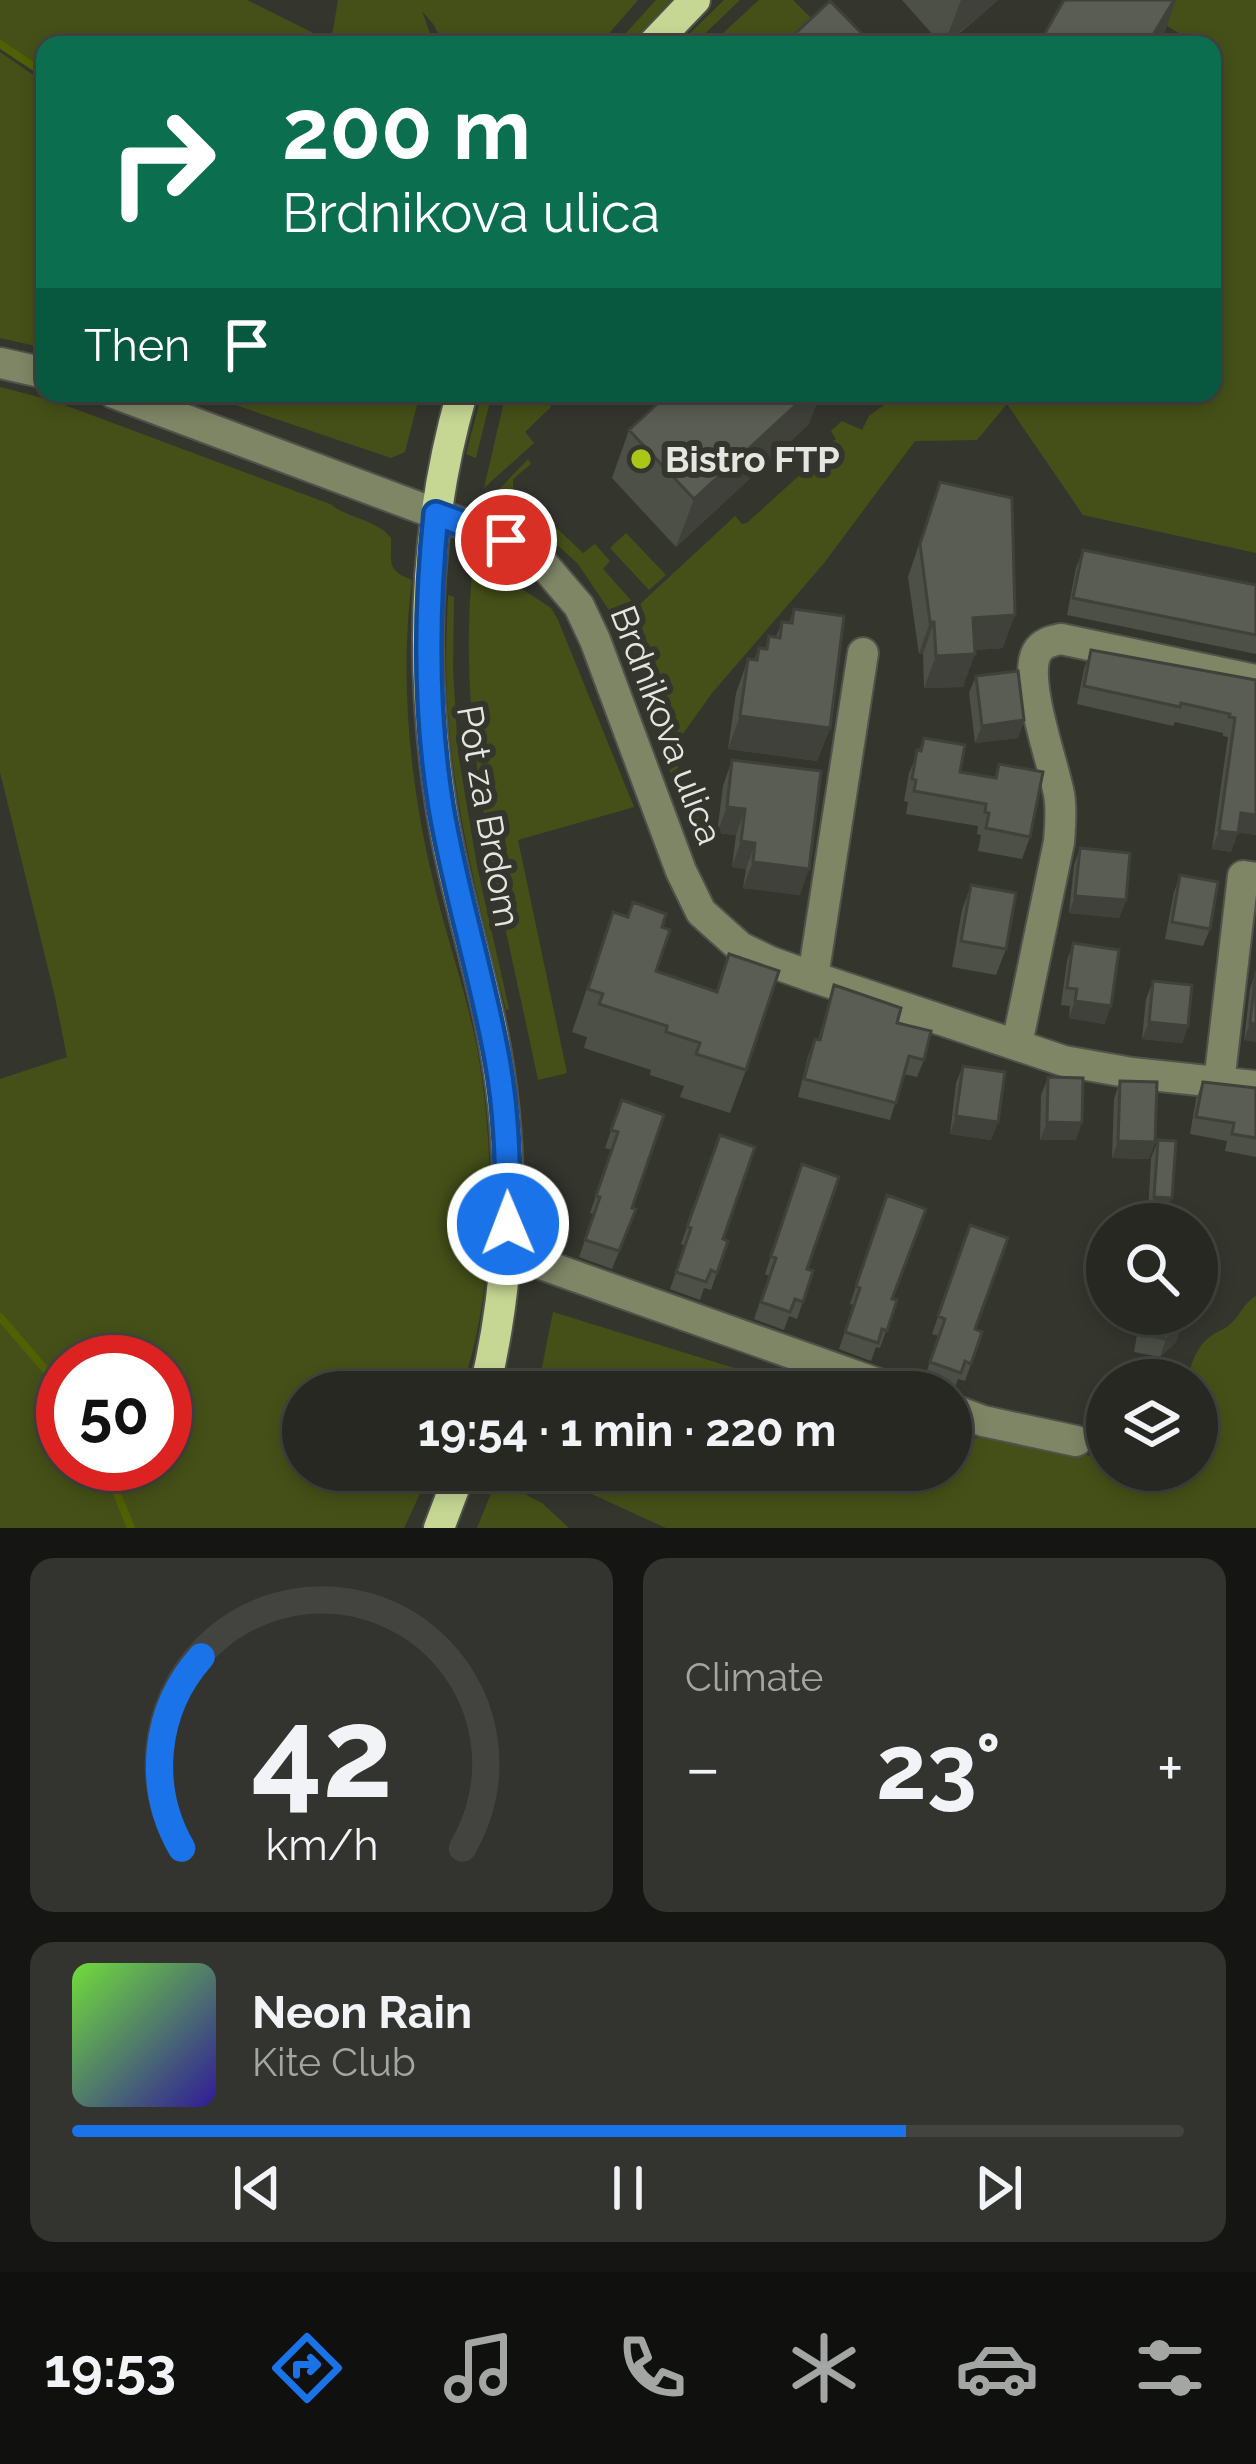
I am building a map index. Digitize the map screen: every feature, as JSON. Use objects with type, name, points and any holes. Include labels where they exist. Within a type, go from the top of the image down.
[{"type":"main road","points":[[661,36],[695,0]]},
{"type":"main road","name":"Pot za Brdom","points":[[460,402],[436,514],[428,656],[433,754],[454,880],[498,1063],[506,1132],[507,1252],[489,1371]]},
{"type":"main road","points":[[439,1528],[453,1491]]},
{"type":"street","points":[[0,363],[36,371]]},
{"type":"street","name":"Brdnikova ulica","points":[[139,402],[514,544],[544,565],[564,585],[590,627],[681,871],[701,912],[740,946],[813,977],[1064,1061],[1256,1086]]},
{"type":"street","points":[[1017,1044],[1061,819],[1032,667],[1041,646],[1061,639],[1256,680]]},
{"type":"street","points":[[813,977],[863,653]]},
{"type":"street","points":[[1219,1083],[1243,877],[1256,878]]},
{"type":"street","points":[[507,1252],[842,1371]]},
{"type":"street","points":[[972,1416],[1076,1441]]},
{"type":"green space","points":[[0,0],[247,0],[319,36],[36,36],[36,63],[0,41]]},
{"type":"green space","points":[[338,0],[638,0],[607,36],[440,36],[422,11],[431,36],[332,36]]},
{"type":"green space","points":[[656,0],[671,0],[637,36],[623,36]]},
{"type":"green space","points":[[724,0],[740,0],[702,36],[687,36]]},
{"type":"green space","points":[[759,0],[793,0],[814,21],[798,36],[720,36]]},
{"type":"green space","points":[[1126,0],[1256,0],[1256,553],[1083,515],[1007,404],[977,440],[915,441],[824,563],[712,693],[672,749],[702,827],[698,846],[611,613],[578,564],[524,513],[491,498],[528,459],[531,464],[513,479],[513,491],[583,553],[595,544],[610,561],[603,569],[637,607],[735,516],[747,523],[824,453],[822,449],[836,439],[831,431],[842,421],[862,430],[869,416],[888,402],[1221,402],[1221,36],[1180,34]]},
{"type":"green space","points":[[0,52],[36,77],[36,346],[0,338]]},
{"type":"green space","points":[[0,387],[36,396],[36,402],[57,402],[330,504],[391,538],[394,569],[412,580],[407,693],[418,807],[472,1027],[488,1131],[490,1222],[481,1311],[466,1371],[282,1371],[282,1491],[421,1491],[404,1528],[0,1528],[0,1079],[67,1057],[0,772]]},
{"type":"green space","points":[[226,402],[418,402],[405,452],[391,458]]},
{"type":"green space","points":[[480,402],[490,402],[476,458],[466,454]]},
{"type":"green space","points":[[504,402],[548,402],[551,407],[525,432],[534,443],[484,488]]},
{"type":"green space","points":[[626,533],[666,575],[649,590],[610,548]]},
{"type":"green space","points":[[490,568],[551,608],[634,807],[518,840],[567,1073],[538,1080],[486,829],[471,702],[472,574]]},
{"type":"green space","points":[[448,595],[454,597],[458,753],[506,1010],[458,798],[446,677]]},
{"type":"green space","points":[[1256,1296],[1256,1528],[666,1528],[585,1491],[972,1491],[972,1439],[986,1436],[1086,1455],[1086,1491],[1218,1491],[1218,1359],[1194,1359],[1206,1340],[1218,1335]]},
{"type":"green space","points":[[553,1312],[744,1371],[541,1371]]},
{"type":"green space","points":[[492,1491],[519,1491],[542,1503],[569,1528],[477,1528]]},
{"type":"building","points":[[1064,0],[1174,0],[1152,36],[1043,36]]},
{"type":"building","points":[[830,1],[864,36],[793,36]]},
{"type":"building","points":[[659,402],[799,402],[694,499],[629,430]]},
{"type":"building","points":[[940,482],[1012,498],[1015,615],[973,618],[975,654],[936,656],[920,544]]},
{"type":"building","points":[[1083,550],[1256,585],[1256,635],[1073,598]]},
{"type":"building","points":[[794,609],[844,616],[830,728],[740,716],[748,659],[757,660],[759,648],[767,649],[769,636],[780,638],[782,622],[792,623]]},
{"type":"building","points":[[1091,650],[1256,680],[1256,815],[1241,813],[1238,833],[1219,831],[1235,718],[1084,686]]},
{"type":"building","points":[[1018,671],[1024,720],[982,726],[976,676]]},
{"type":"building","points":[[924,738],[965,745],[960,772],[996,778],[999,764],[1043,772],[1030,837],[986,828],[986,804],[914,791],[917,750],[921,751]]},
{"type":"building","points":[[732,760],[821,771],[809,869],[753,862],[755,843],[741,841],[745,809],[727,807]]},
{"type":"building","points":[[1080,848],[1130,853],[1126,900],[1075,896]]},
{"type":"building","points":[[1180,875],[1218,882],[1210,929],[1172,922]]},
{"type":"building","points":[[971,885],[1016,893],[1006,949],[961,941]]},
{"type":"building","points":[[633,902],[666,914],[662,927],[670,930],[656,971],[717,992],[729,954],[779,971],[746,1070],[696,1054],[700,1043],[666,1032],[667,1026],[599,1004],[603,994],[588,989],[613,912],[628,917]]},
{"type":"building","points":[[1073,943],[1119,950],[1111,1006],[1075,1001],[1077,989],[1067,988]]},
{"type":"building","points":[[1256,971],[1256,1024],[1250,1023]]},
{"type":"building","points":[[1153,981],[1192,985],[1188,1026],[1149,1022]]},
{"type":"building","points":[[834,985],[901,1008],[897,1023],[931,1031],[924,1060],[909,1056],[896,1103],[804,1079]]},
{"type":"building","points":[[963,1066],[1005,1072],[998,1122],[956,1116]]},
{"type":"building","points":[[1048,1077],[1083,1078],[1082,1123],[1047,1122]]},
{"type":"building","points":[[1120,1081],[1157,1082],[1155,1142],[1118,1141]]},
{"type":"building","points":[[1203,1082],[1256,1088],[1256,1138],[1232,1134],[1234,1123],[1196,1117]]},
{"type":"building","points":[[622,1100],[664,1115],[619,1251],[585,1240],[618,1132],[611,1130]]},
{"type":"building","points":[[720,1135],[755,1147],[723,1239],[728,1241],[717,1273],[711,1270],[706,1282],[676,1272]]},
{"type":"building","points":[[1158,1140],[1176,1141],[1172,1198],[1154,1197]]},
{"type":"building","points":[[802,1164],[839,1177],[807,1269],[813,1271],[803,1302],[795,1299],[790,1312],[761,1302]]},
{"type":"building","points":[[887,1195],[926,1209],[892,1299],[897,1300],[887,1331],[882,1329],[878,1343],[845,1332]]},
{"type":"building","points":[[970,1225],[1008,1238],[975,1329],[982,1332],[971,1364],[965,1361],[962,1371],[930,1362],[945,1319],[938,1316]]},
{"type":"waterway","points":[[0,44],[36,68]]},
{"type":"waterway","points":[[0,1317],[36,1359]]},
{"type":"waterway","points":[[116,1491],[131,1528]]},
{"type":"place","name":"Bistro FTP","points":[[641,459]]},
{"type":"route","points":[[506,540],[436,514],[428,656],[440,803],[498,1063],[506,1132],[508,1224]]}]
